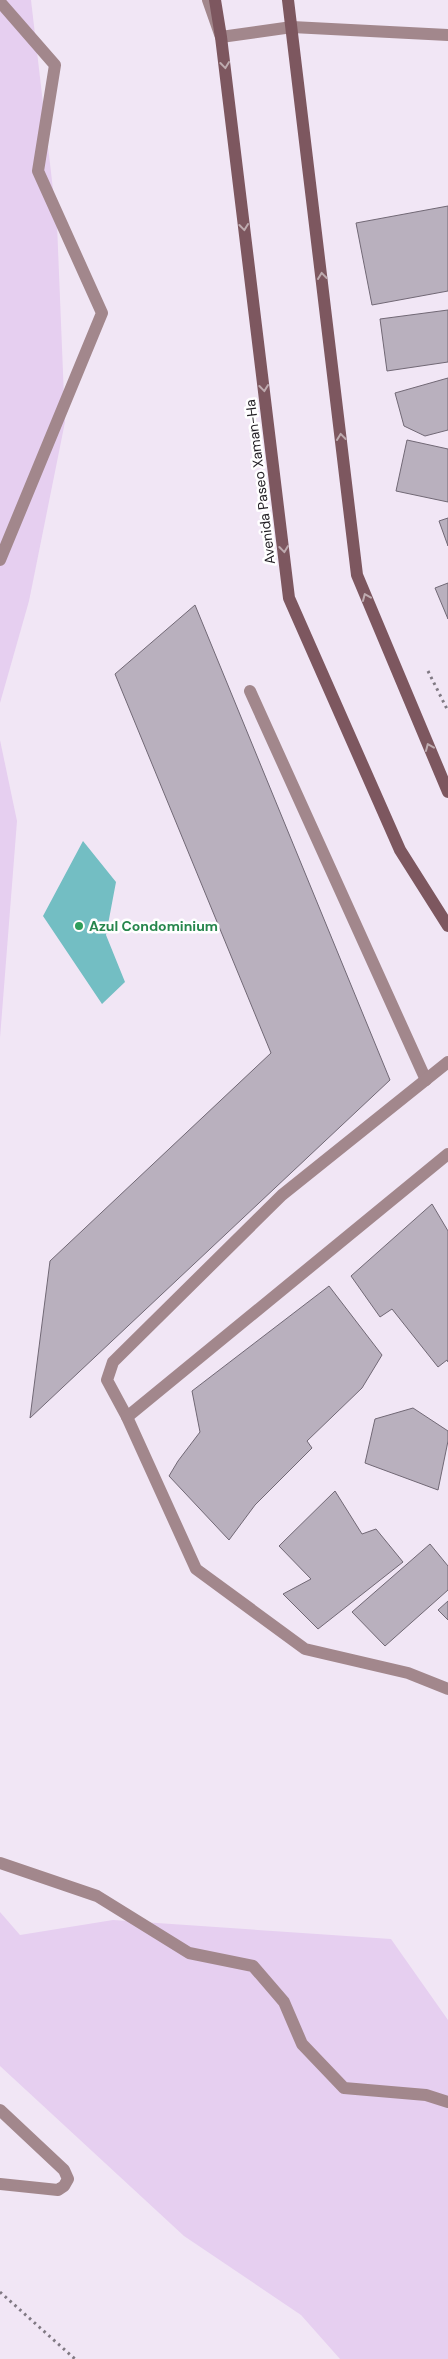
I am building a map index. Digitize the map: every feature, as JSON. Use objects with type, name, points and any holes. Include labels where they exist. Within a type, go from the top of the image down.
[{"type":"main road","name":"Avenida Paseo Xaman-Ha","points":[[215,0],[289,598],[400,850],[448,926]]},
{"type":"main road","points":[[288,0],[357,575],[448,792]]},
{"type":"street","points":[[208,0],[221,38],[292,27],[448,34]]},
{"type":"street","points":[[0,2],[55,65],[38,170],[102,312],[0,560]]},
{"type":"street","points":[[250,691],[426,1080]]},
{"type":"street","points":[[448,1062],[282,1196],[112,1362],[107,1380],[127,1417],[196,1569],[305,1650],[408,1673],[448,1689]]},
{"type":"street","points":[[127,1417],[448,1154]]},
{"type":"street","points":[[0,1862],[97,1896],[189,1953],[253,1966],[284,2002],[302,2044],[344,2088],[426,2095],[448,2102]]},
{"type":"street","points":[[0,2110],[64,2170],[68,2179],[58,2190],[0,2184]]},
{"type":"path","points":[[0,2292],[76,2359]]},
{"type":"shaded area","points":[[0,0],[31,0],[57,224],[65,422],[29,601],[0,703]]},
{"type":"shaded area","points":[[0,740],[17,821],[0,1038]]},
{"type":"shaded area","points":[[0,1912],[20,1935],[113,1920],[391,1939],[448,2020],[448,2359],[340,2359],[301,2315],[184,2236],[0,2066]]},
{"type":"water","name":"Azul Condominium","points":[[83,841],[116,882],[106,935],[125,982],[102,1004],[43,916]]},
{"type":"building","points":[[448,206],[448,291],[372,305],[356,223]]},
{"type":"building","points":[[448,310],[448,362],[387,371],[380,319]]},
{"type":"building","points":[[448,378],[448,430],[425,436],[404,426],[395,393]]},
{"type":"building","points":[[407,440],[448,449],[448,502],[396,491]]},
{"type":"building","points":[[448,518],[448,546],[439,521]]},
{"type":"building","points":[[448,583],[448,619],[435,588]]},
{"type":"building","name":"Azul Condominium","points":[[195,605],[390,1080],[30,1418],[50,1261],[271,1053],[115,674]]},
{"type":"building","points":[[432,1204],[448,1231],[448,1362],[447,1360],[438,1367],[392,1309],[380,1317],[351,1276]]},
{"type":"building","points":[[329,1286],[382,1355],[362,1388],[307,1441],[312,1448],[255,1505],[229,1540],[169,1476],[200,1432],[192,1391]]},
{"type":"building","points":[[413,1408],[448,1431],[448,1441],[438,1490],[365,1463],[375,1419]]},
{"type":"building","points":[[335,1491],[362,1534],[376,1529],[403,1562],[318,1629],[283,1594],[311,1579],[279,1546]]},
{"type":"building","points":[[430,1544],[448,1566],[448,1590],[385,1646],[352,1612]]},
{"type":"building","points":[[448,1601],[448,1620],[438,1610]]},
{"type":"place","name":"Azul Condominium","points":[[79,926]]}]
